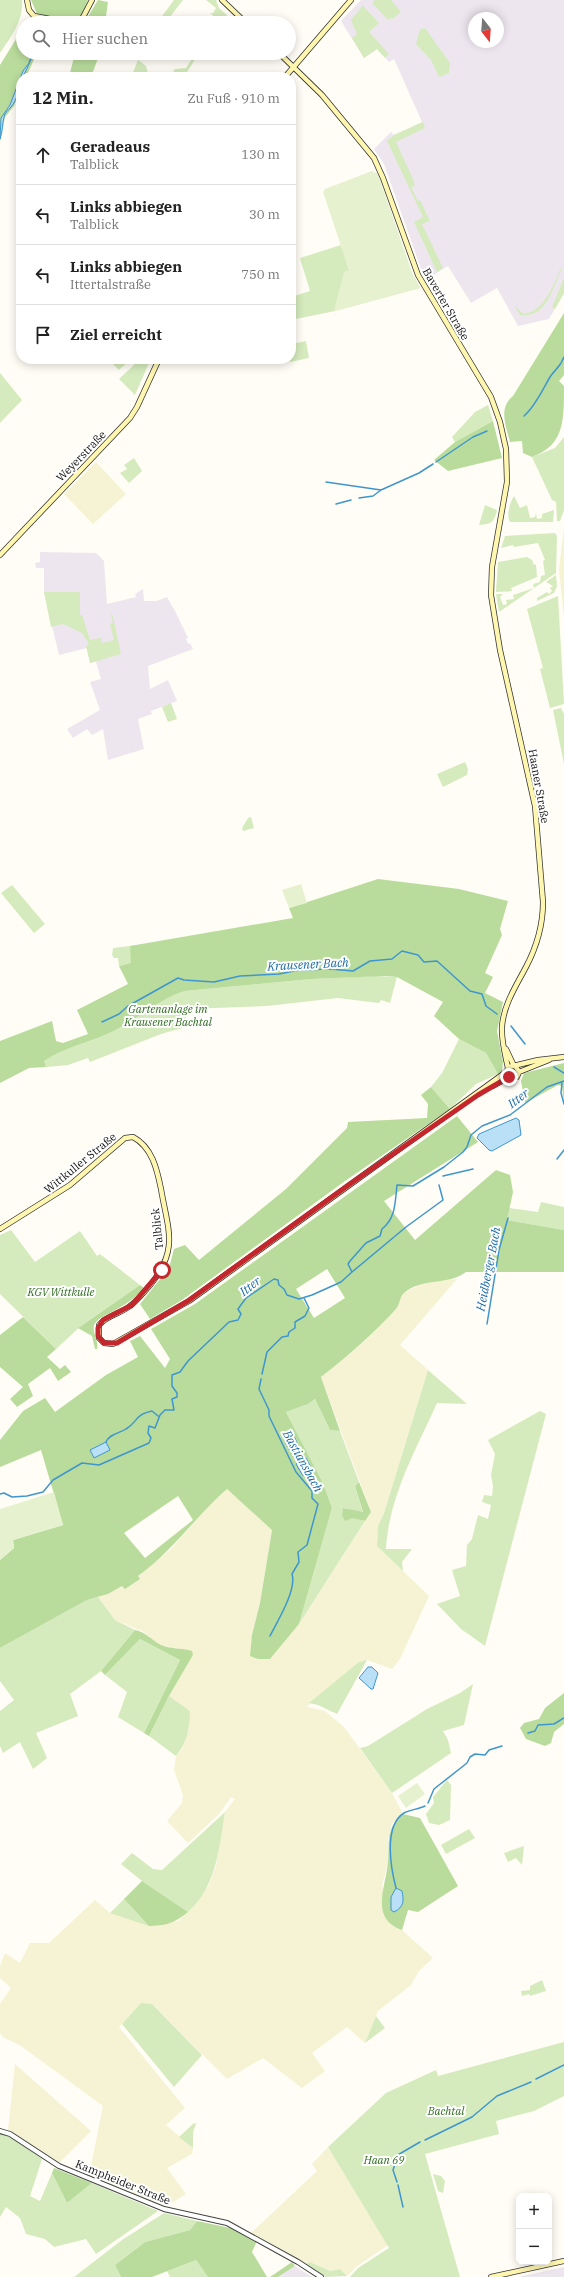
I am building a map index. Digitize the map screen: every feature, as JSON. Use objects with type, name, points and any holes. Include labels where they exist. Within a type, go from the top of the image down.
[{"type":"main road","points":[[27,0],[28,8],[34,16]]},
{"type":"main road","points":[[84,16],[92,0]]},
{"type":"main road","points":[[222,0],[239,16]]},
{"type":"main road","points":[[289,72],[351,0]]},
{"type":"main road","name":"Baverter Straße","points":[[287,60],[322,95],[374,158],[384,178],[418,275],[493,401],[502,429],[508,463],[507,489],[499,530]]},
{"type":"main road","name":"Weyerstraße","points":[[0,555],[130,418],[137,407],[156,364]]},
{"type":"main road","name":"Haaner Straße","points":[[499,530],[492,567],[491,595],[500,650],[535,806],[543,902],[542,916],[532,954],[506,1009],[502,1042],[509,1077]]},
{"type":"main road","points":[[502,1042],[519,1072]]},
{"type":"main road","points":[[478,1095],[507,1070],[515,1066],[538,1060],[564,1057]]},
{"type":"main road","points":[[478,1095],[509,1077],[515,1078],[519,1072],[554,1058]]},
{"type":"main road","name":"Talblick","points":[[130,1137],[142,1144],[154,1160],[170,1245],[168,1258],[162,1270],[140,1297],[127,1309],[108,1317],[99,1325],[98,1336],[107,1344],[113,1344],[121,1341],[188,1301],[312,1210],[478,1095]]},
{"type":"main road","name":"Wittkuller Straße","points":[[0,1230],[70,1185],[120,1141],[130,1137]]},
{"type":"main road","points":[[492,2277],[564,2261]]},
{"type":"street","name":"Kampheider Straße","points":[[0,2131],[8,2133],[64,2169],[164,2209],[227,2223],[285,2254],[321,2277]]},
{"type":"shaded area","points":[[361,0],[564,0],[564,293],[549,319],[518,326],[497,288],[471,303],[448,266],[425,280],[384,164],[374,149],[391,132],[394,135],[422,122],[394,59],[389,62],[377,49],[364,58],[341,21]]},
{"type":"shaded area","points":[[96,462],[126,494],[93,524],[64,494]]},
{"type":"shaded area","points":[[564,527],[564,618],[559,569]]},
{"type":"shaded area","points":[[40,552],[96,553],[104,561],[107,604],[136,597],[135,594],[143,589],[144,601],[157,601],[167,597],[176,613],[188,638],[186,639],[188,644],[190,643],[193,649],[148,666],[150,689],[168,680],[177,701],[151,711],[152,714],[138,719],[144,749],[108,760],[103,729],[92,735],[87,729],[73,738],[67,729],[100,710],[90,682],[101,679],[96,662],[90,663],[87,648],[59,655],[44,592],[44,568],[36,568],[35,563],[40,562]]},
{"type":"shaded area","points":[[457,1279],[400,1345],[428,1370],[384,1513],[378,1526],[377,1546],[429,1596],[400,1659],[392,1669],[367,1660],[359,1662],[307,1707],[325,1711],[344,1727],[392,1793],[403,1814],[392,1824],[388,1840],[388,1863],[382,1885],[393,1926],[402,1930],[433,1958],[419,1971],[411,1985],[378,2011],[365,2043],[347,2027],[312,2053],[325,2071],[302,2088],[263,2058],[227,2079],[152,2004],[141,2003],[119,2027],[185,2108],[166,2125],[193,2148],[192,2154],[167,2168],[186,2194],[167,2206],[151,2201],[89,2176],[103,2106],[21,2046],[3,2037],[0,2033],[0,2004],[11,1988],[0,1978],[0,1966],[5,1953],[20,1963],[30,1943],[49,1943],[95,1900],[110,1913],[178,1921],[192,1908],[209,1885],[216,1866],[225,1812],[235,1799],[231,1797],[219,1814],[188,1843],[167,1821],[182,1803],[183,1795],[174,1770],[176,1756],[182,1749],[189,1729],[190,1711],[169,1696],[193,1655],[183,1649],[163,1646],[152,1640],[144,1632],[115,1620],[98,1597],[108,1594],[122,1586],[133,1584],[139,1579],[138,1576],[170,1550],[211,1503],[227,1489],[272,1529],[260,1603],[252,1635],[270,1659],[299,1624],[371,1512],[321,1377],[368,1338],[397,1308],[402,1294],[425,1282]]},
{"type":"shaded area","points":[[15,2064],[91,2131],[59,2163],[8,2130]]},
{"type":"shaded area","points":[[328,2147],[388,2245],[356,2267],[347,2276],[340,2269],[330,2271],[310,2262],[306,2264],[251,2233],[317,2171],[312,2164]]},
{"type":"shaded area","points":[[295,2266],[312,2277],[278,2277]]},
{"type":"shaded area","points":[[564,2267],[564,2277],[518,2277]]},
{"type":"green space","points":[[0,0],[22,0],[20,16],[16,16],[16,28],[0,53]]},
{"type":"green space","points":[[31,0],[88,0],[82,15],[80,16],[52,16],[37,14]]},
{"type":"green space","points":[[98,0],[108,2],[106,16],[88,16]]},
{"type":"green space","points":[[174,0],[183,0],[171,16],[162,16]]},
{"type":"green space","points":[[206,0],[216,0],[219,8],[227,15],[213,16],[210,13],[213,13],[216,8]]},
{"type":"green space","points":[[375,0],[391,0],[401,12],[393,19],[391,18],[388,20],[372,3]]},
{"type":"green space","points":[[364,4],[364,7],[379,23],[369,32],[389,54],[385,58],[377,49],[364,58],[352,38],[357,34],[351,20]]},
{"type":"green space","points":[[425,28],[450,63],[449,73],[439,77],[431,60],[416,44],[420,29]]},
{"type":"green space","points":[[16,39],[16,60],[34,60],[28,72],[16,72],[16,101],[5,117],[0,142],[0,65]]},
{"type":"green space","points":[[73,60],[97,60],[93,72],[70,72]]},
{"type":"green space","points":[[138,60],[146,66],[148,72],[133,72]]},
{"type":"green space","points":[[191,60],[195,60],[187,72],[173,71],[175,69],[186,68]]},
{"type":"green space","points":[[423,122],[425,128],[396,142],[413,179],[415,186],[411,187],[418,201],[420,200],[430,221],[422,224],[443,268],[437,272],[414,222],[423,217],[387,141],[394,135]]},
{"type":"green space","points":[[372,171],[378,174],[413,275],[420,288],[334,311],[344,272],[349,270],[323,192],[325,189]]},
{"type":"green space","points":[[341,245],[349,270],[415,278],[420,288],[335,311],[296,319],[296,295],[310,291],[300,258]]},
{"type":"green space","points":[[562,265],[551,293],[542,307],[529,315],[520,315],[514,305],[523,314],[531,312],[537,308],[548,296]]},
{"type":"green space","points":[[564,278],[564,293],[555,309],[552,307]]},
{"type":"green space","points":[[564,313],[564,375],[559,381],[564,386],[564,411],[560,430],[556,439],[550,446],[543,452],[532,457],[523,453],[522,441],[510,442],[505,424],[504,412],[508,401],[513,396]]},
{"type":"green space","points":[[306,341],[309,358],[296,361],[296,343]]},
{"type":"green space","points":[[113,364],[126,364],[119,370]]},
{"type":"green space","points":[[133,364],[149,364],[135,395],[119,379],[134,365]]},
{"type":"green space","points":[[0,373],[22,400],[0,423]]},
{"type":"green space","points":[[488,405],[493,421],[455,442],[452,437],[475,412]]},
{"type":"green space","points":[[493,421],[502,458],[448,471],[434,460],[455,442]]},
{"type":"green space","points":[[564,437],[564,510],[560,521],[557,521],[556,502],[552,500],[532,457],[555,448]]},
{"type":"green space","points":[[134,458],[142,471],[129,483],[120,473],[127,469],[124,465]]},
{"type":"green space","points":[[514,496],[520,508],[527,505],[530,518],[535,517],[536,513],[537,519],[542,518],[542,514],[554,510],[553,522],[510,522],[508,516],[509,509]]},
{"type":"green space","points":[[485,505],[497,510],[496,514],[491,522],[479,525]]},
{"type":"green space","points":[[555,533],[557,536],[556,573],[499,612],[496,594],[503,594],[500,597],[503,605],[507,604],[506,600],[514,599],[513,595],[534,588],[533,584],[540,582],[541,576],[545,575],[543,561],[545,560],[538,543],[514,547],[513,545],[501,548],[505,536]]},
{"type":"green space","points":[[527,557],[532,560],[534,565],[536,564],[537,577],[511,588],[512,591],[496,592],[498,562]]},
{"type":"green space","points":[[556,575],[557,586],[554,593],[537,601],[537,598],[547,592],[549,594],[552,591],[550,588],[553,586],[546,582]]},
{"type":"green space","points":[[44,592],[80,592],[80,615],[82,615],[90,640],[101,638],[102,643],[114,640],[110,624],[113,623],[110,612],[113,617],[121,654],[90,663],[86,646],[89,644],[82,633],[63,624],[51,627]]},
{"type":"green space","points":[[558,596],[564,704],[550,708],[540,669],[543,668],[527,609]]},
{"type":"green space","points":[[171,703],[177,719],[168,722],[162,707]]},
{"type":"green space","points":[[561,708],[564,714],[564,764],[553,710]]},
{"type":"green space","points":[[465,762],[468,769],[467,775],[443,787],[437,774]]},
{"type":"green space","points":[[251,817],[254,828],[243,831],[242,828],[248,818]]},
{"type":"green space","points":[[378,879],[459,889],[508,901],[500,929],[502,935],[485,973],[493,977],[485,993],[503,1002],[497,1031],[503,1062],[502,1071],[498,1074],[486,1053],[459,1039],[434,1016],[443,1002],[397,977],[385,976],[311,979],[185,991],[164,1000],[116,1030],[66,1049],[51,1057],[44,1061],[46,1067],[29,1068],[0,1083],[0,1041],[52,1021],[56,1041],[63,1043],[88,1034],[77,1010],[128,984],[119,966],[131,963],[130,946],[293,918],[289,908]]},
{"type":"green space","points":[[301,884],[307,903],[289,908],[282,890]]},
{"type":"green space","points":[[12,885],[45,924],[34,933],[1,893]]},
{"type":"green space","points":[[164,942],[132,963],[119,966],[118,958],[114,958],[112,955],[113,948]]},
{"type":"green space","name":"Gartenanlage im Krausener Bachtal","points":[[375,976],[397,977],[390,1003],[381,1000],[379,1003],[338,998],[267,1006],[186,1009],[186,1027],[161,1034],[90,1062],[88,1058],[68,1065],[46,1067],[43,1061],[66,1049],[116,1030],[164,1000],[185,991],[311,979]]},
{"type":"green space","points":[[459,1039],[486,1053],[498,1074],[476,1084],[450,1109],[431,1087],[442,1073]]},
{"type":"green space","points":[[564,1063],[564,1103],[562,1086],[558,1085],[525,1103],[521,1081],[524,1073]]},
{"type":"green space","points":[[431,1087],[450,1109],[345,1181],[182,1300],[150,1319],[140,1304],[169,1268],[174,1249],[185,1245],[199,1260],[286,1189],[347,1128],[348,1122],[427,1118],[428,1104],[421,1095]]},
{"type":"green space","points":[[457,1116],[478,1142],[384,1201],[415,1240],[496,1170],[510,1175],[513,1192],[507,1220],[564,1230],[564,1272],[466,1272],[451,1279],[419,1285],[404,1293],[396,1309],[360,1344],[321,1377],[340,1431],[330,1430],[315,1399],[308,1404],[286,1412],[323,1483],[332,1508],[299,1624],[270,1659],[258,1659],[250,1656],[252,1635],[260,1603],[272,1530],[227,1489],[162,1556],[138,1576],[140,1579],[125,1589],[122,1586],[108,1594],[87,1600],[0,1648],[0,1560],[14,1548],[13,1540],[63,1525],[41,1450],[0,1467],[0,1440],[23,1411],[45,1398],[55,1412],[106,1375],[138,1357],[130,1341],[140,1336],[165,1368],[170,1359],[151,1329],[195,1304]],"holes":[[[327,1269],[345,1298],[314,1318],[296,1289]],[[178,1496],[193,1520],[145,1558],[124,1533]]]},
{"type":"green space","points":[[541,1202],[564,1207],[564,1230],[507,1220],[509,1208],[538,1212]]},
{"type":"green space","name":"KGV Wittkulle","points":[[11,1230],[35,1262],[80,1231],[97,1256],[100,1254],[140,1285],[82,1325],[56,1349],[0,1294],[0,1235]]},
{"type":"green space","points":[[140,1285],[144,1288],[135,1297],[101,1318],[94,1325],[97,1343],[97,1349],[95,1349],[92,1336],[78,1328]]},
{"type":"green space","points":[[23,1317],[56,1349],[47,1357],[60,1369],[65,1365],[71,1372],[58,1381],[50,1368],[28,1384],[33,1396],[17,1407],[10,1399],[23,1387],[0,1367],[0,1335]]},
{"type":"green space","points":[[428,1370],[467,1404],[437,1403],[412,1456],[398,1492],[388,1529],[386,1549],[412,1549],[402,1562],[403,1571],[377,1546],[378,1526],[384,1513]]},
{"type":"green space","points":[[315,1399],[330,1430],[340,1431],[359,1482],[355,1486],[363,1513],[344,1508],[342,1515],[365,1521],[299,1624],[332,1508],[323,1483],[286,1412],[308,1404]]},
{"type":"green space","points":[[540,1411],[546,1414],[485,1646],[461,1629],[437,1604],[460,1596],[452,1570],[466,1566],[467,1545],[472,1539],[478,1515],[488,1519],[491,1505],[482,1502],[484,1495],[492,1496],[493,1486],[491,1475],[495,1454],[488,1440]]},
{"type":"green space","points":[[359,1482],[371,1512],[365,1521],[352,1518],[345,1521],[342,1515],[343,1508],[363,1512],[355,1486]]},
{"type":"green space","points":[[54,1492],[63,1525],[13,1540],[14,1548],[0,1560],[0,1509]]},
{"type":"green space","points":[[98,1597],[115,1620],[135,1630],[101,1671],[70,1694],[78,1716],[36,1733],[47,1758],[33,1769],[20,1742],[3,1753],[0,1746],[0,1711],[14,1700],[0,1681],[0,1648],[87,1600]]},
{"type":"green space","points":[[135,1630],[142,1632],[161,1645],[192,1651],[193,1655],[169,1696],[149,1736],[144,1733],[180,1660],[140,1639],[105,1675],[101,1671]]},
{"type":"green space","points":[[140,1639],[180,1660],[144,1733],[118,1717],[127,1692],[105,1675]]},
{"type":"green space","points":[[367,1660],[337,1714],[318,1705],[309,1703],[359,1662]]},
{"type":"green space","points":[[473,1684],[464,1725],[443,1731],[448,1740],[451,1753],[392,1793],[360,1748],[368,1746],[427,1709],[460,1693]]},
{"type":"green space","points":[[564,1693],[564,1724],[554,1732],[551,1743],[545,1746],[526,1739],[520,1728],[524,1723],[539,1719],[545,1708]]},
{"type":"green space","points":[[169,1696],[190,1711],[187,1735],[183,1746],[176,1756],[149,1736]]},
{"type":"green space","points":[[447,1780],[451,1785],[450,1820],[439,1825],[429,1823],[426,1814],[434,1803],[433,1797]]},
{"type":"green space","points":[[417,1783],[425,1794],[406,1808],[398,1796]]},
{"type":"green space","points":[[225,1812],[218,1853],[211,1878],[198,1902],[188,1912],[142,1881],[121,1864],[132,1853],[153,1869],[162,1870]]},
{"type":"green space","points":[[403,1814],[420,1818],[458,1886],[418,1912],[408,1910],[402,1930],[392,1925],[386,1918],[382,1901],[387,1872],[391,1830],[393,1825]]},
{"type":"green space","points":[[469,1829],[475,1838],[446,1854],[441,1845]]},
{"type":"green space","points":[[524,1846],[522,1865],[516,1858],[508,1862],[504,1853]]},
{"type":"green space","points":[[142,1881],[188,1912],[179,1919],[170,1923],[149,1926],[124,1899]]},
{"type":"green space","points":[[124,1899],[149,1926],[110,1913]]},
{"type":"green space","points":[[542,1980],[546,1991],[530,1996],[529,1994],[522,1996],[521,1991],[530,1990],[530,1986]]},
{"type":"green space","points":[[141,2003],[152,2004],[202,2055],[174,2087],[122,2024]]},
{"type":"green space","points":[[376,2016],[385,2028],[365,2043]]},
{"type":"green space","points":[[564,2042],[564,2096],[534,2111],[496,2121],[499,2134],[425,2154],[460,2277],[350,2277],[358,2268],[389,2248],[328,2147],[386,2093],[436,2070],[438,2076]]},
{"type":"green space","points":[[194,2123],[196,2124],[193,2132],[193,2148],[179,2137]]},
{"type":"green space","points":[[0,2133],[13,2138],[42,2159],[30,2196],[40,2201],[52,2173],[67,2203],[92,2183],[158,2211],[96,2254],[86,2239],[54,2247],[45,2239],[26,2234],[20,2218],[6,2207],[0,2217]]},
{"type":"green space","points":[[54,2168],[92,2183],[67,2203],[52,2173]]},
{"type":"green space","points":[[433,2174],[441,2176],[445,2181],[443,2193],[438,2191]]},
{"type":"green space","points":[[164,2213],[197,2221],[190,2230],[145,2242],[115,2265],[121,2277],[74,2277],[122,2240]]},
{"type":"green space","points":[[197,2221],[235,2229],[257,2241],[252,2252],[267,2277],[208,2277],[196,2260],[152,2277],[121,2277],[115,2265],[145,2242],[190,2230]]},
{"type":"green space","points":[[196,2260],[208,2277],[170,2277],[167,2271]]},
{"type":"green space","points":[[292,2262],[295,2266],[278,2277],[270,2277]]},
{"type":"green space","points":[[310,2262],[330,2271],[340,2269],[347,2276],[326,2277],[306,2264]]},
{"type":"water","points":[[31,60],[25,72],[23,72],[23,71]]},
{"type":"water","points":[[16,89],[16,99],[4,115],[0,139],[1,118],[10,105]]},
{"type":"water","points":[[516,1118],[519,1120],[521,1135],[492,1151],[489,1150],[477,1138],[479,1134]]},
{"type":"water","points":[[295,1438],[301,1455],[295,1458],[285,1442],[288,1439]]},
{"type":"water","points":[[106,1442],[110,1450],[94,1458],[90,1450]]},
{"type":"water","points":[[306,1458],[312,1470],[303,1476],[296,1464]]},
{"type":"water","points":[[368,1667],[372,1667],[378,1673],[373,1689],[371,1689],[359,1678]]},
{"type":"water","points":[[396,1888],[402,1891],[403,1901],[400,1908],[394,1912],[391,1910],[391,1897]]},
{"type":"waterway","points":[[524,416],[535,403],[564,357]]},
{"type":"waterway","points":[[436,462],[473,437],[487,431]]},
{"type":"waterway","points":[[326,482],[381,490],[419,473],[433,464]]},
{"type":"waterway","points":[[359,498],[373,496],[381,490]]},
{"type":"waterway","points":[[336,504],[351,500]]},
{"type":"waterway","name":"Krausener Bach","points":[[102,1022],[119,1014],[128,1006],[178,978],[184,980],[214,982],[240,976],[279,974],[299,970],[330,969],[353,971],[370,961],[392,959],[402,951],[418,955],[424,962],[437,961],[470,991],[482,994],[486,1006],[497,1014]]},
{"type":"waterway","name":"Krausener Bach","points":[[511,1026],[525,1044]]},
{"type":"waterway","name":"Krausener Bach","points":[[554,1067],[564,1073]]},
{"type":"waterway","name":"Itter","points":[[0,1494],[4,1493],[12,1497],[27,1496],[43,1492],[53,1480],[82,1463],[99,1465],[149,1443],[151,1438],[148,1433],[149,1426],[155,1428],[160,1415],[165,1410],[174,1410],[172,1399],[177,1397],[177,1393],[172,1386],[172,1375],[180,1372],[188,1361],[229,1322],[238,1320],[241,1314],[238,1309],[246,1298],[274,1279],[278,1280],[279,1285],[284,1289],[287,1295],[299,1299],[341,1282],[352,1272],[348,1264],[350,1261],[366,1243],[380,1236],[382,1229],[390,1220],[394,1209],[397,1185],[413,1186],[444,1167],[463,1152],[467,1147],[471,1135],[482,1126],[510,1115],[547,1087],[564,1081]]},
{"type":"waterway","points":[[562,1083],[561,1093],[564,1104]]},
{"type":"waterway","name":"Heidberger Bach","points":[[557,1159],[564,1150]]},
{"type":"waterway","points":[[443,1176],[473,1169]]},
{"type":"waterway","points":[[352,1272],[406,1227],[443,1200],[439,1185]]},
{"type":"waterway","name":"Heidberger Bach","points":[[487,1324],[499,1250],[508,1218]]},
{"type":"waterway","name":"Bastiansbach","points":[[262,1374],[267,1352],[282,1337],[288,1336],[289,1332],[295,1328],[295,1322],[305,1316],[309,1308],[304,1298]]},
{"type":"waterway","name":"Bastiansbach","points":[[261,1379],[259,1389],[269,1410],[269,1416],[296,1472],[312,1491],[312,1498],[318,1504],[307,1545],[298,1552],[299,1562],[292,1574],[293,1581],[289,1597],[270,1636]]},
{"type":"waterway","points":[[106,1442],[112,1435],[130,1426],[142,1414],[152,1411],[158,1416]]},
{"type":"waterway","points":[[528,1733],[535,1731],[538,1725],[554,1724],[564,1718]]},
{"type":"waterway","points":[[428,1803],[434,1789],[467,1763],[470,1757],[475,1754],[485,1755],[489,1750],[502,1746]]},
{"type":"waterway","points":[[396,1888],[392,1870],[390,1848],[393,1828],[397,1819],[404,1813],[425,1806]]},
{"type":"waterway","points":[[536,2079],[564,2065]]},
{"type":"waterway","points":[[425,2140],[472,2117],[497,2096],[531,2082]]},
{"type":"waterway","points":[[396,2156],[420,2142]]},
{"type":"waterway","points":[[396,2161],[393,2170],[397,2182]]},
{"type":"waterway","points":[[398,2185],[403,2207]]},
{"type":"route","points":[[162,1270],[134,1303],[122,1312],[103,1320],[99,1325],[98,1336],[104,1343],[117,1343],[188,1301],[350,1184],[478,1095],[509,1077]]},
{"type":"park label","name":"Bachtal","points":[[446,2111]]},
{"type":"park label","name":"Haan 69","points":[[384,2160]]}]
